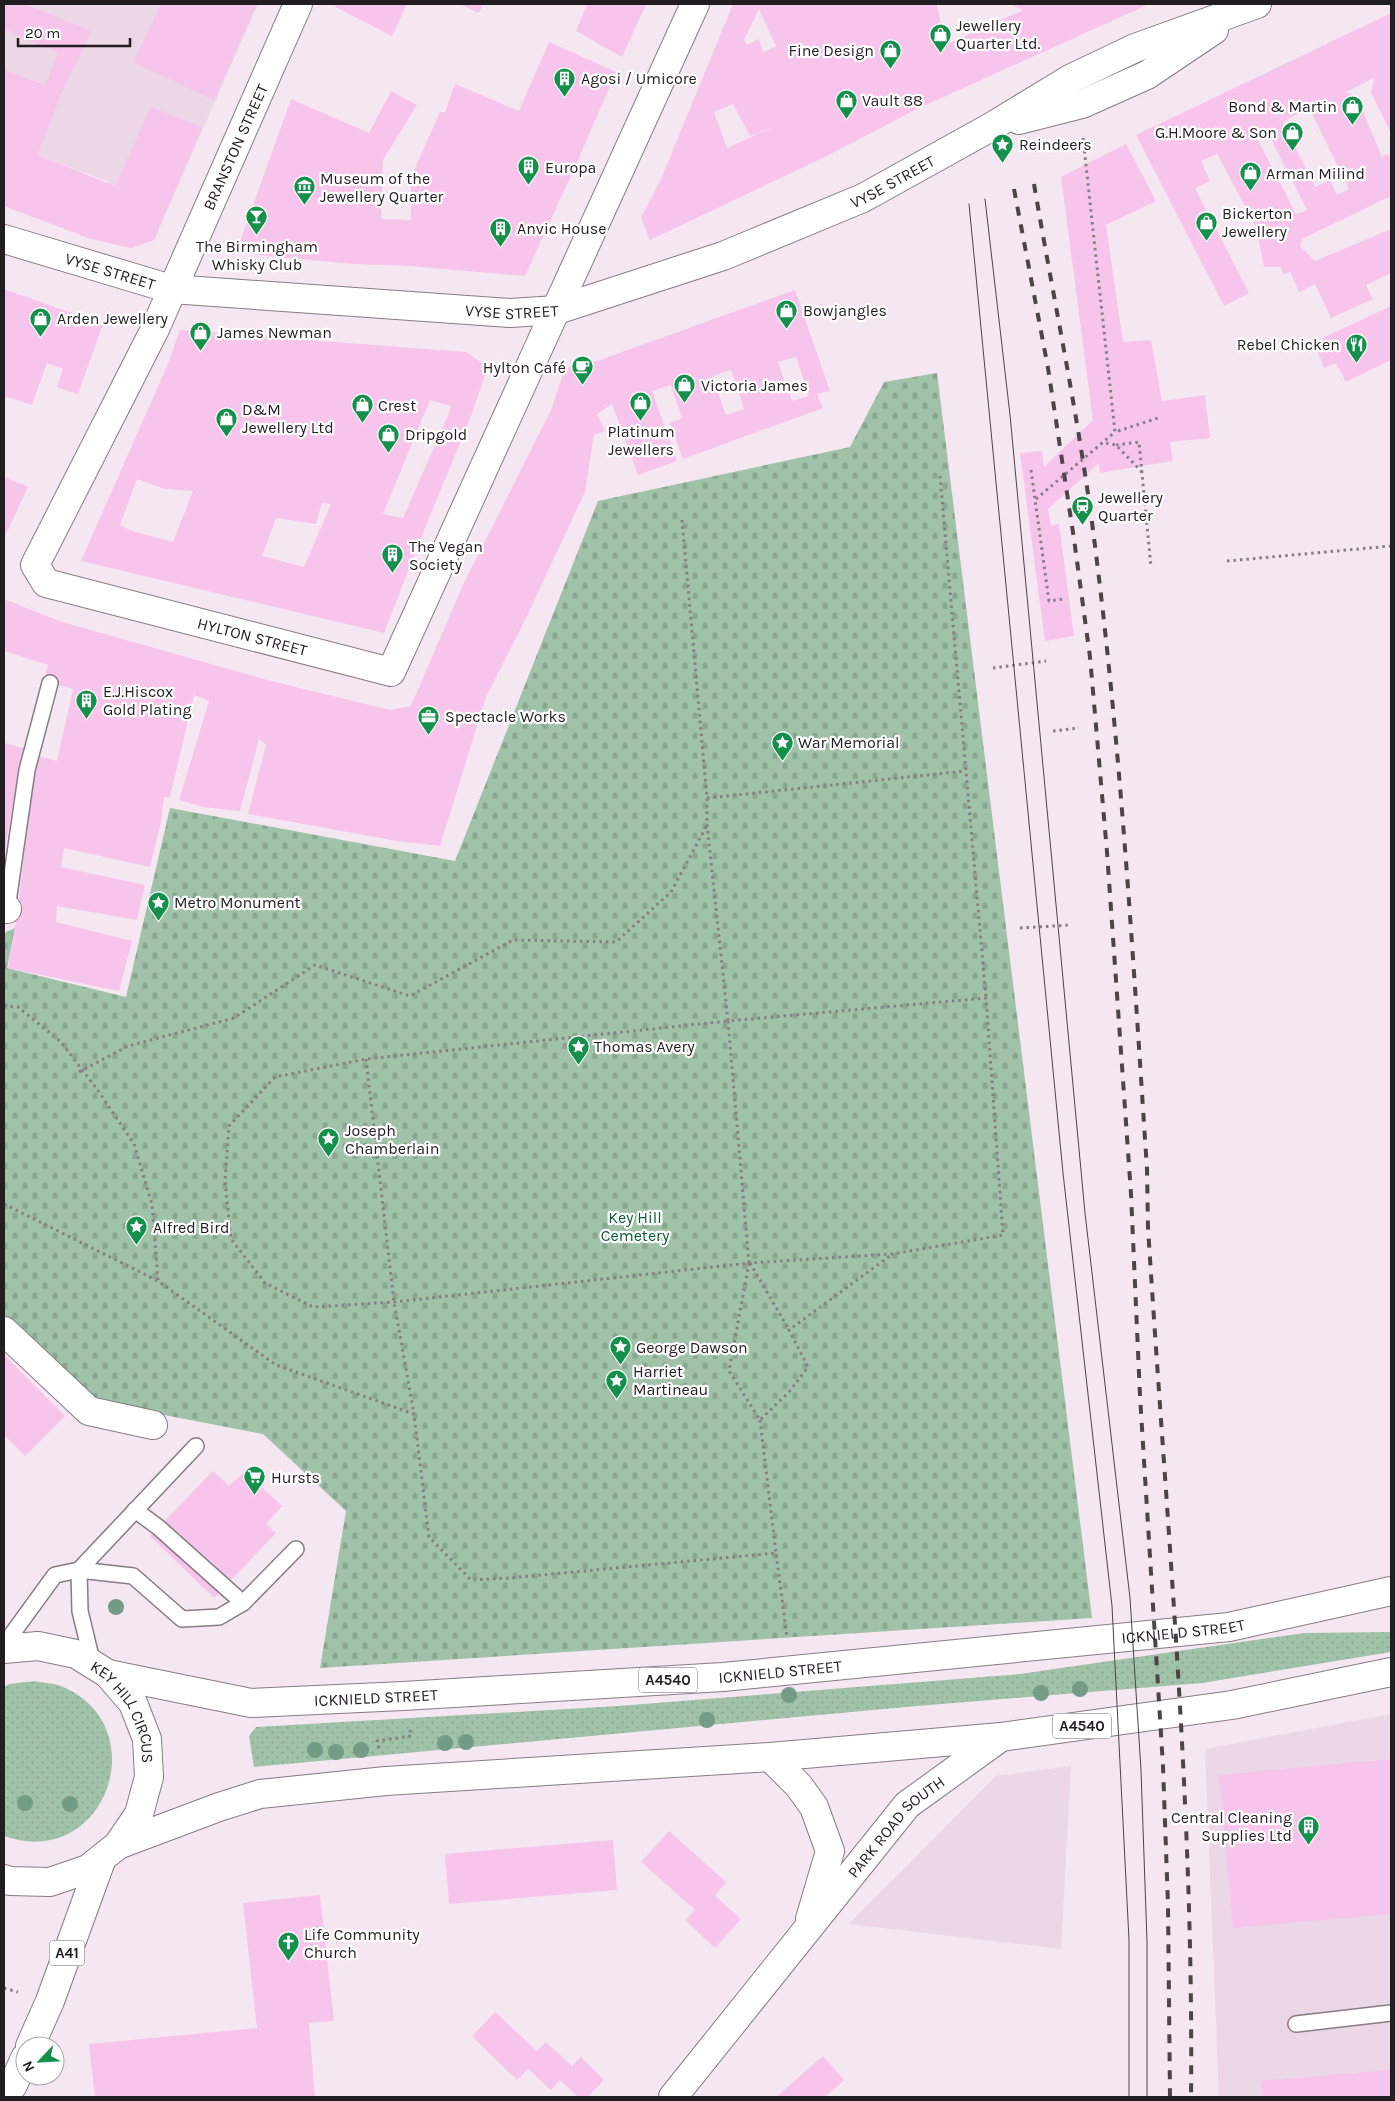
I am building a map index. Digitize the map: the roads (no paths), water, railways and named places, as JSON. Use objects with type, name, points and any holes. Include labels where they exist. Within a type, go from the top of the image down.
[{"type":"main road","name":"BRANSTON STREET","points":[[171,290],[298,4]]},
{"type":"main road","points":[[557,310],[576,262],[695,4]]},
{"type":"main road","name":"VYSE STREET","points":[[4,239],[171,290],[510,313],[557,310],[723,256],[863,198],[991,127],[1070,79],[1135,48],[1252,5]]},
{"type":"main road","name":"HYLTON STREET","points":[[171,290],[155,329],[35,566],[46,583],[391,672],[557,310]]},
{"type":"main road","points":[[4,1331],[89,1411],[153,1425]]},
{"type":"main road","name":"ICKNIELD STREET","points":[[101,1669],[251,1703],[723,1677],[1229,1627],[1391,1591]]},
{"type":"main road","name":"KEY HILL CIRCUS","points":[[4,1649],[38,1646],[76,1654],[101,1669],[133,1703],[147,1739],[149,1777],[139,1814],[110,1852],[88,1869],[50,1882],[10,1881],[4,1879]]},
{"type":"main road","name":"A4540","points":[[110,1852],[219,1807],[260,1794],[386,1781],[770,1757],[1002,1737],[1232,1705],[1391,1672]]},
{"type":"main road","name":"PARK ROAD SOUTH","points":[[673,2097],[907,1805],[1002,1737]]},
{"type":"main road","name":"PARK ROAD SOUTH","points":[[770,1757],[799,1786],[814,1807],[830,1851],[806,1932]]},
{"type":"main road","name":"A41","points":[[34,2036],[110,1852]]},
{"type":"lane","points":[[6,909],[27,770],[50,683]]},
{"type":"lane","points":[[101,1669],[80,1611],[79,1570],[196,1446]]},
{"type":"lane","points":[[135,1510],[158,1527],[243,1603]]},
{"type":"lane","points":[[4,1645],[55,1575],[79,1570],[133,1576],[182,1619],[220,1618],[243,1603],[296,1550]]},
{"type":"lane","points":[[1296,2024],[1391,2013]]},
{"type":"tram line","points":[[985,199],[1010,415],[1085,1213],[1130,1598],[1141,1770],[1147,1942],[1147,2097]]},
{"type":"tram line","points":[[969,204],[1063,1173],[1112,1606],[1129,1940],[1129,2097]]},
{"type":"railway","points":[[1034,184],[1088,493],[1112,695],[1119,774],[1147,1169],[1148,1227],[1183,1771],[1191,1988],[1191,2097]]},
{"type":"railway","points":[[1014,189],[1048,368],[1074,539],[1090,657],[1107,852],[1131,1194],[1140,1396],[1163,1766],[1168,1905],[1170,2097]]},
{"type":"place","name":"Jewellery Quarter Ltd.","points":[[940,53]]},
{"type":"place","name":"Fine Design","points":[[890,69]]},
{"type":"place","name":"Agosi / Umicore","points":[[565,97]]},
{"type":"place","name":"Vault 88","points":[[846,119]]},
{"type":"place","name":"Bond & Martin","points":[[1353,125]]},
{"type":"place","name":"G.H.Moore & Son","points":[[1293,151]]},
{"type":"place","name":"Reindeers","points":[[1003,163]]},
{"type":"place","name":"Europa","points":[[529,186]]},
{"type":"place","name":"Arman Milind","points":[[1250,192]]},
{"type":"place","name":"Museum of the Jewellery Quarter","points":[[304,206]]},
{"type":"place","name":"The Birmingham Whisky Club","points":[[257,236]]},
{"type":"place","name":"Bickerton Jewellery","points":[[1206,241]]},
{"type":"place","name":"Anvic House","points":[[501,247]]},
{"type":"place","name":"Bowjangles","points":[[787,329]]},
{"type":"place","name":"Arden Jewellery","points":[[41,337]]},
{"type":"place","name":"James Newman","points":[[201,351]]},
{"type":"place","name":"Rebel Chicken","points":[[1356,363]]},
{"type":"place","name":"Hylton Café","points":[[582,386]]},
{"type":"place","name":"Victoria James","points":[[685,404]]},
{"type":"place","name":"Platinum Jewellers","points":[[641,421]]},
{"type":"place","name":"Crest","points":[[362,424]]},
{"type":"place","name":"D&M Jewellery Ltd","points":[[226,437]]},
{"type":"place","name":"Dripgold","points":[[389,453]]},
{"type":"place","name":"Jewellery Quarter","points":[[1082,525]]},
{"type":"place","name":"The Vegan Society","points":[[393,574]]},
{"type":"place","name":"E.J.Hiscox Gold Plating","points":[[87,719]]},
{"type":"place","name":"Spectacle Works","points":[[429,735]]},
{"type":"place","name":"War Memorial","points":[[782,761]]},
{"type":"place","name":"Metro Monument","points":[[158,921]]},
{"type":"place","name":"Thomas Avery","points":[[578,1065]]},
{"type":"place","name":"Joseph Chamberlain","points":[[329,1158]]},
{"type":"place","name":"Alfred Bird","points":[[137,1246]]},
{"type":"place","name":"George Dawson","points":[[620,1366]]},
{"type":"place","name":"Harriet Martineau","points":[[617,1399]]},
{"type":"place","name":"Hursts","points":[[255,1496]]},
{"type":"place","name":"Central Cleaning Supplies Ltd","points":[[1308,1845]]},
{"type":"place","name":"Life Community Church","points":[[288,1962]]},
{"type":"park label","name":"Key Hill Cemetery","points":[[635,1226]]}]
